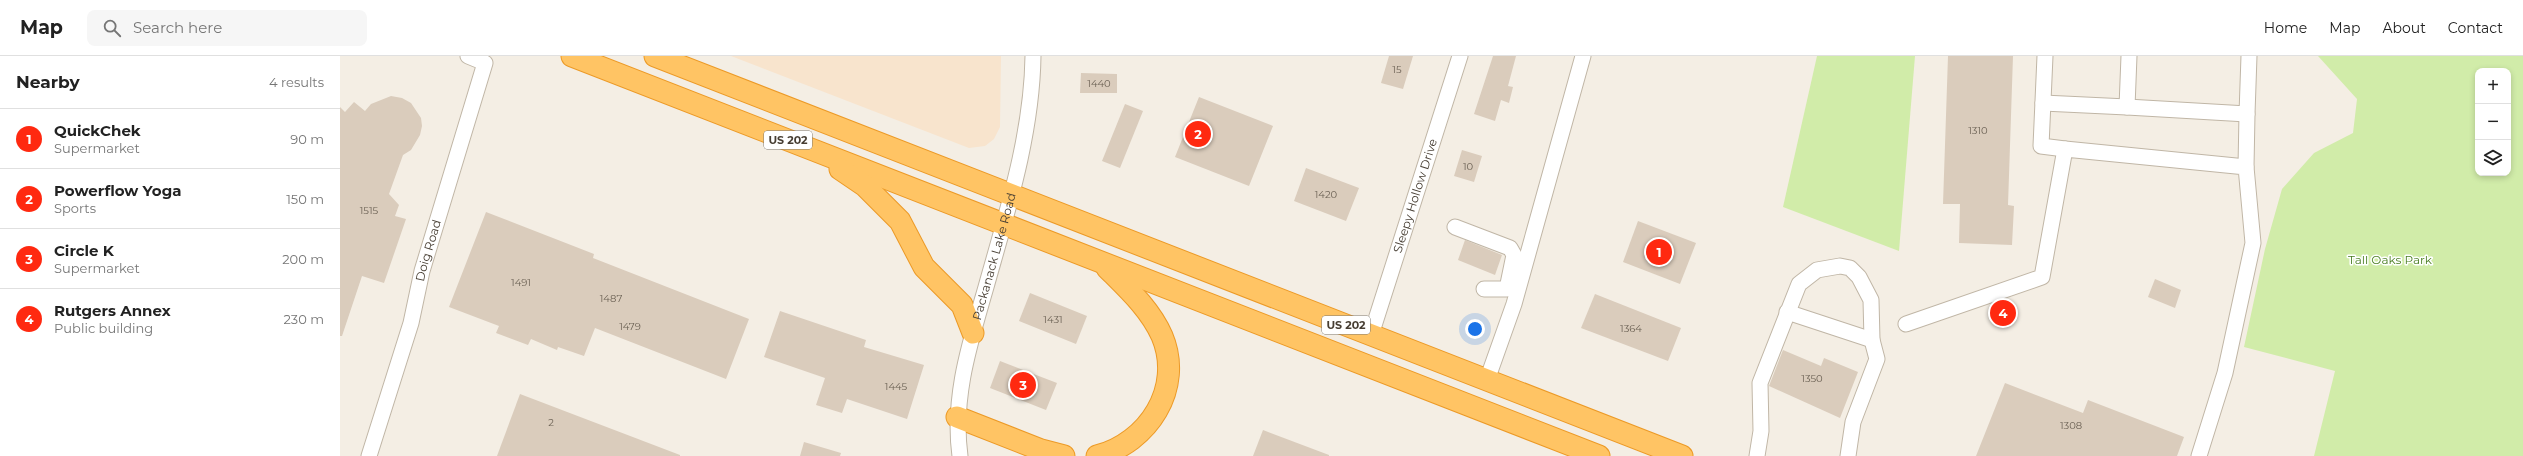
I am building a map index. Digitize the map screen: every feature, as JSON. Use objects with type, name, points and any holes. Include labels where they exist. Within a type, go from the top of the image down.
[{"type":"highway","name":"US 202","points":[[572,56],[1102,264],[1599,456]]},
{"type":"highway","name":"US 202","points":[[655,56],[1682,456]]},
{"type":"highway","points":[[808,148],[865,186],[900,221],[924,267],[962,305],[973,333]]},
{"type":"highway","points":[[1097,456],[1107,453],[1133,440],[1149,423],[1163,399],[1167,385],[1168,360],[1162,335],[1147,309],[1102,264]]},
{"type":"highway","points":[[957,417],[1041,450],[1064,456]]},
{"type":"street","name":"Doig Road","points":[[369,456],[411,323],[422,271],[485,62],[468,56]]},
{"type":"street","name":"Packanack Lake Road","points":[[960,456],[957,417],[962,375],[1011,194],[1025,130],[1033,56]]},
{"type":"street","name":"Sleepy Hollow Drive","points":[[1371,335],[1460,56]]},
{"type":"street","points":[[1486,380],[1514,304],[1583,56]]},
{"type":"street","points":[[2045,56],[2041,146],[2066,150],[2246,167]]},
{"type":"street","points":[[2127,108],[2130,56]]},
{"type":"street","points":[[2199,456],[2225,373],[2253,243],[2246,167],[2249,56]]},
{"type":"street","points":[[2042,104],[2247,114]]},
{"type":"street","points":[[1906,324],[2042,277],[2066,150]]},
{"type":"street","points":[[1455,227],[1510,248],[1513,251],[1513,262],[1507,289],[1484,289]]},
{"type":"street","points":[[1757,456],[1761,431],[1760,382],[1787,312],[1799,284],[1808,275],[1817,270],[1834,267],[1850,268],[1859,277],[1871,300],[1872,340],[1877,360],[1853,422],[1848,456]]},
{"type":"street","points":[[1787,312],[1872,340]]},
{"type":"shaded area","points":[[731,56],[1001,56],[1000,127],[994,139],[985,146],[969,148]]},
{"type":"green space","points":[[1817,56],[1915,56],[1899,251],[1783,207]]},
{"type":"green space","name":"Tall Oaks Park","points":[[2318,56],[2523,56],[2523,456],[2314,456],[2335,371],[2244,347],[2265,249],[2282,189],[2314,153],[2353,133],[2357,99]]},
{"type":"building","points":[[1389,56],[1413,56],[1403,89],[1381,83]]},
{"type":"building","points":[[1493,56],[1516,56],[1508,86],[1513,87],[1509,103],[1501,100],[1495,121],[1474,114]]},
{"type":"building","points":[[1948,56],[2013,56],[2008,205],[2014,206],[2012,245],[1959,243],[1960,204],[1943,204]]},
{"type":"building","points":[[1081,73],[1117,74],[1117,93],[1080,93]]},
{"type":"building","points":[[391,96],[402,98],[411,103],[421,118],[422,126],[420,135],[411,150],[403,155],[389,194],[399,205],[395,216],[406,219],[384,283],[362,276],[342,336],[340,336],[340,107],[345,112],[354,102],[365,111],[371,104]]},
{"type":"building","points":[[1199,97],[1273,126],[1249,186],[1175,157]]},
{"type":"building","points":[[1125,104],[1143,111],[1120,168],[1102,161]]},
{"type":"building","points":[[1462,150],[1482,156],[1474,182],[1454,176]]},
{"type":"building","points":[[1306,168],[1359,188],[1346,221],[1294,201]]},
{"type":"building","points":[[486,212],[594,254],[593,258],[749,319],[726,379],[595,328],[584,356],[558,347],[557,350],[531,339],[528,345],[496,333],[499,326],[449,307]]},
{"type":"building","points":[[1638,221],[1696,243],[1680,284],[1623,262]]},
{"type":"building","points":[[1465,240],[1502,255],[1495,275],[1458,260]]},
{"type":"building","points":[[2155,279],[2181,290],[2175,308],[2148,297]]},
{"type":"building","points":[[1030,293],[1087,316],[1076,344],[1019,321]]},
{"type":"building","points":[[1595,294],[1681,328],[1668,361],[1581,328]]},
{"type":"building","points":[[780,311],[866,340],[864,347],[924,365],[907,419],[847,399],[842,413],[816,405],[825,378],[764,357]]},
{"type":"building","points":[[1783,350],[1821,366],[1824,358],[1858,372],[1840,418],[1769,386]]},
{"type":"building","points":[[1000,361],[1057,383],[1046,410],[990,388]]},
{"type":"building","points":[[2005,383],[2083,413],[2088,400],[2184,437],[2177,456],[1976,456]]},
{"type":"building","points":[[520,394],[680,455],[680,456],[497,456]]},
{"type":"building","points":[[1263,430],[1329,455],[1329,456],[1253,456]]},
{"type":"building","points":[[804,442],[841,453],[840,456],[800,456]]},
{"type":"place","name":"Powerflow Yoga","points":[[1198,134]]},
{"type":"place","name":"QuickChek","points":[[1659,252]]},
{"type":"place","name":"Rutgers Annex","points":[[2003,313]]},
{"type":"place","name":"Circle K","points":[[1023,385]]}]
